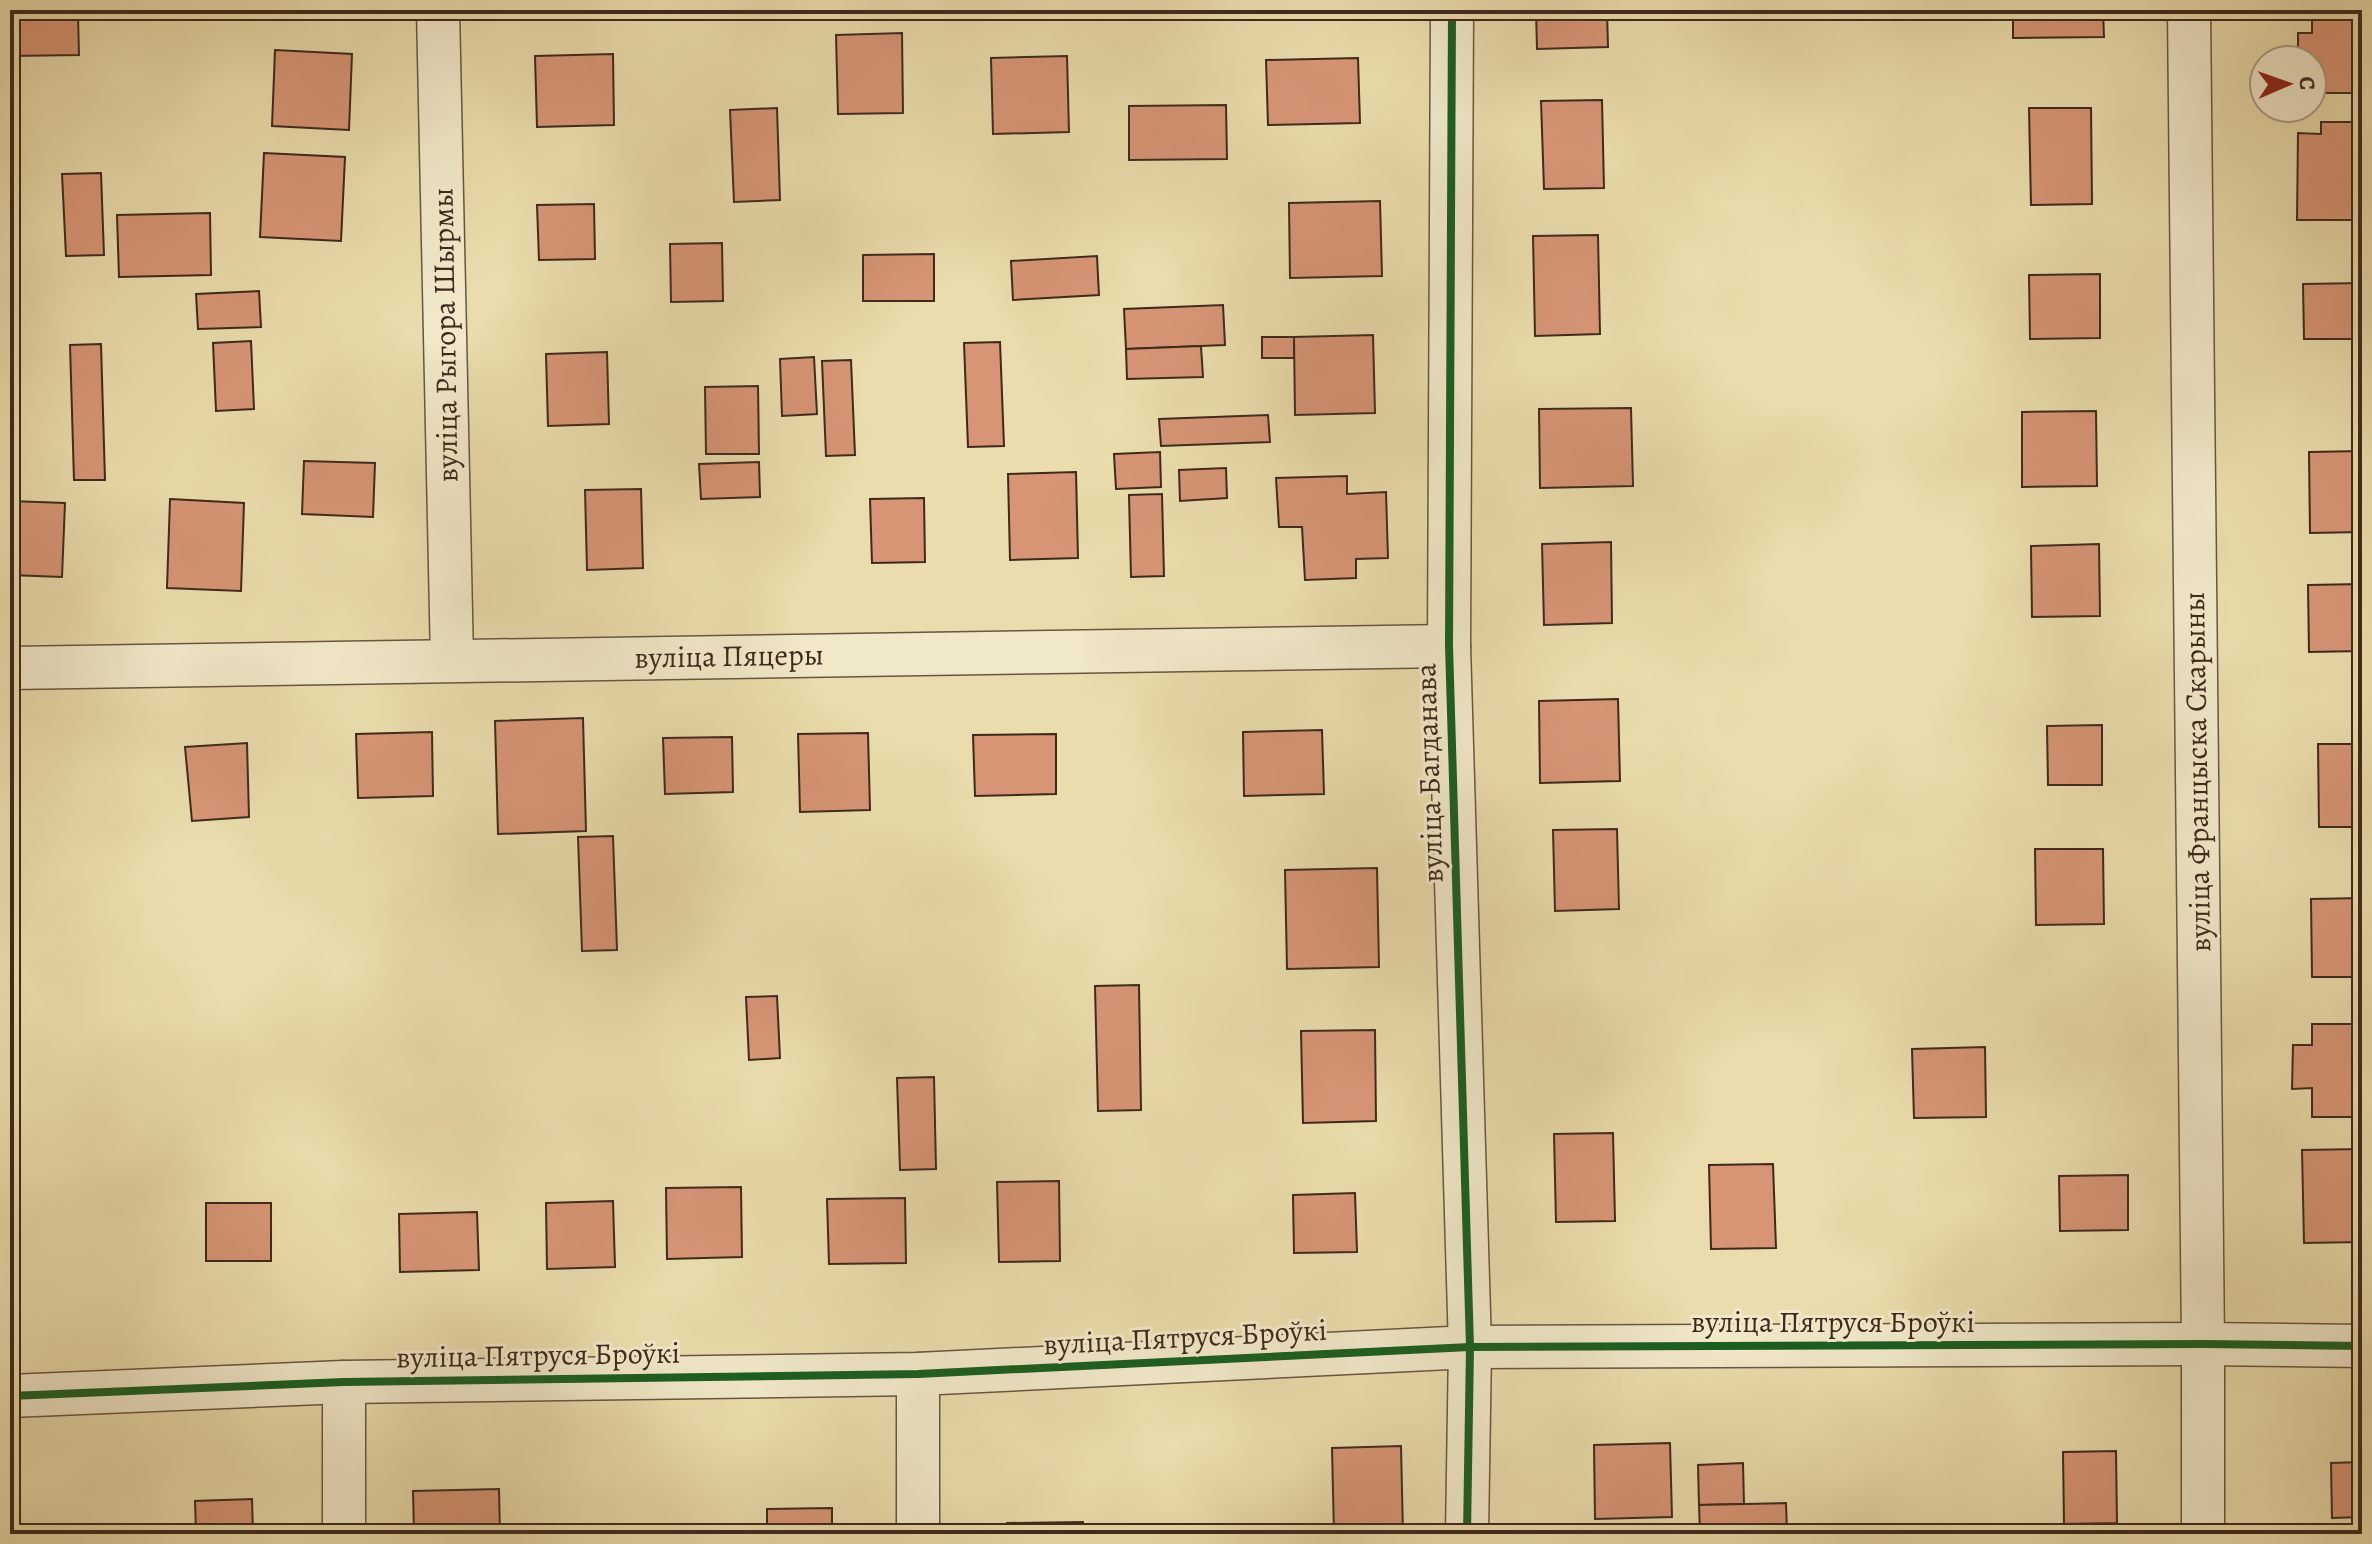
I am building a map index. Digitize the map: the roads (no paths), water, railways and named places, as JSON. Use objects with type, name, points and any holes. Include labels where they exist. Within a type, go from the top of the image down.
[{"type":"street","name":"вуліца Рыгора Шырмы","points":[[438,10],[452,660]]},
{"type":"street","name":"вуліца Багданава","points":[[1452,10],[1449,646],[1470,1347],[1467,1534]]},
{"type":"street","name":"вуліца Францыска Скарыны","points":[[2189,10],[2203,1534]]},
{"type":"street","name":"вуліца Пяцеры","points":[[10,668],[1449,646]]},
{"type":"street","name":"вуліца Пятруся Броўкі","points":[[10,1396],[344,1382],[918,1374],[1470,1347],[2362,1346]]},
{"type":"street","points":[[918,1374],[918,1534]]},
{"type":"street","points":[[344,1382],[344,1534]]}]
